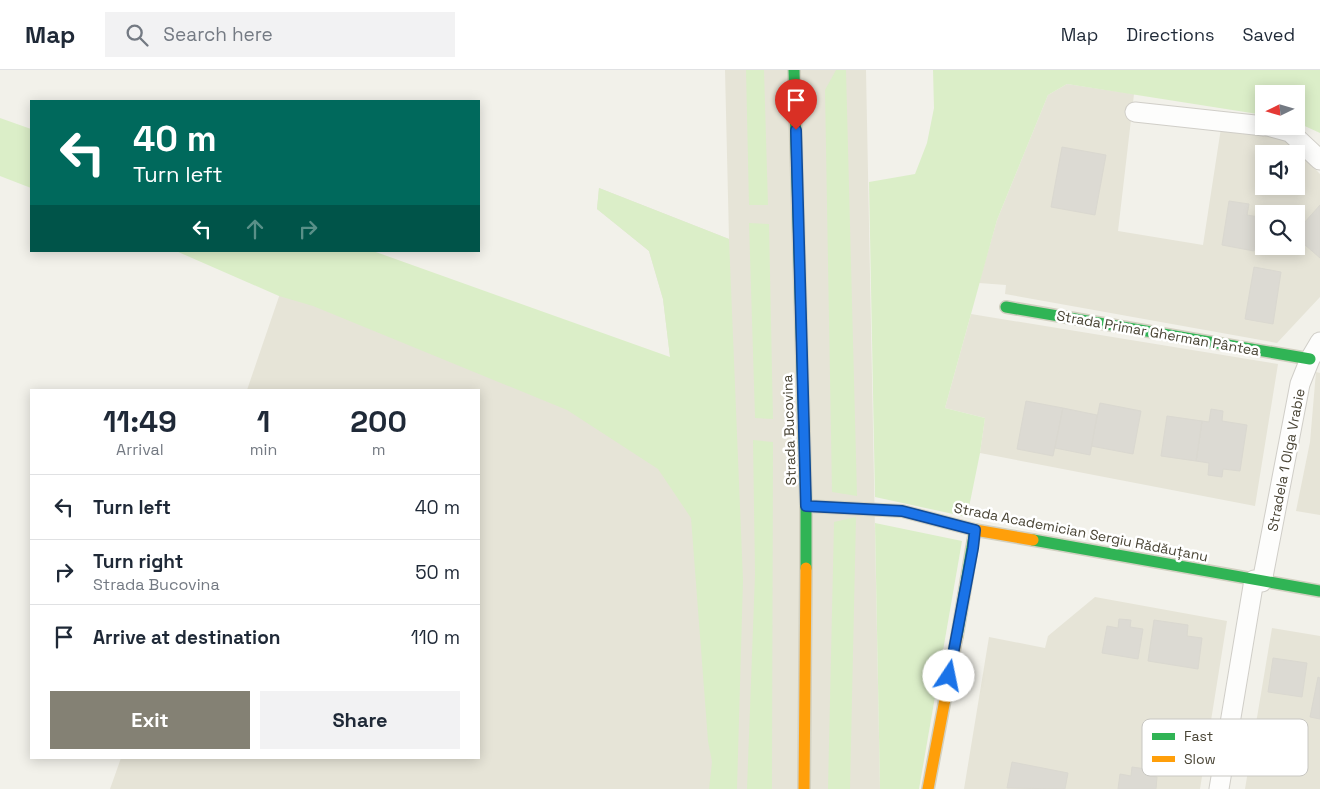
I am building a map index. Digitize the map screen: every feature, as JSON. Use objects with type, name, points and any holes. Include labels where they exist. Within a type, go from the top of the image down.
[{"type":"street","name":"Strada Bucovina","points":[[794,70],[806,506],[804,789]]},
{"type":"street","points":[[1135,112],[1255,125]]},
{"type":"street","points":[[1293,135],[1320,160]]},
{"type":"street","name":"Strada Primar Gherman Pântea","points":[[1006,307],[1310,359]]},
{"type":"street","name":"Stradela 1 Olga Vrabie","points":[[1232,719],[1258,581],[1300,384],[1310,359],[1320,342]]},
{"type":"street","name":"Strada Academician Sergiu Rădăuțanu","points":[[806,506],[902,511],[975,530],[1320,591]]},
{"type":"street","points":[[928,789],[975,530]]},
{"type":"street","name":"Stradela 1 Olga Vrabie","points":[[1219,789],[1221,776]]},
{"type":"shaded area","points":[[725,70],[866,70],[880,789],[110,789],[121,759],[480,759],[480,389],[247,389],[284,282],[674,389],[663,299],[649,251],[597,209],[599,188],[729,239]]},
{"type":"shaded area","points":[[1067,84],[1134,94],[1118,231],[1203,245],[1221,128],[1255,132],[1255,135],[1283,136],[1292,145],[1255,145],[1255,195],[1305,195],[1305,159],[1320,174],[1320,297],[1277,343],[1005,294],[1006,285],[979,283],[997,220],[1048,95]]},
{"type":"shaded area","points":[[971,314],[1278,364],[1255,506],[980,453],[985,418],[945,408]]},
{"type":"shaded area","points":[[1316,372],[1320,373],[1320,515],[1296,511],[1310,442]]},
{"type":"shaded area","points":[[1095,597],[1227,621],[1211,719],[1142,719],[1142,776],[1202,776],[1200,789],[964,789],[989,637],[1045,648],[1048,636]]},
{"type":"shaded area","points":[[1272,628],[1320,636],[1320,789],[1245,789],[1247,776],[1308,776],[1308,719],[1257,719]]},
{"type":"green space","points":[[746,70],[764,70],[768,205],[749,205]]},
{"type":"green space","points":[[836,70],[846,70],[857,496],[832,492],[825,90]]},
{"type":"green space","points":[[933,70],[1320,70],[1320,133],[1305,126],[1305,85],[1255,85],[1255,114],[1067,84],[1048,95],[997,220],[945,408],[985,418],[967,517],[875,497],[869,182],[915,174],[927,143],[934,108]]},
{"type":"green space","points":[[0,118],[30,129],[30,188],[0,176]]},
{"type":"green space","points":[[599,188],[729,239],[743,580],[737,789],[709,789],[712,762],[708,741],[691,518],[658,469],[567,410],[313,306],[279,296],[178,252],[376,252],[670,357],[663,299],[649,251],[597,209]]},
{"type":"green space","points":[[749,223],[769,224],[773,419],[755,418]]},
{"type":"green space","points":[[753,440],[773,442],[772,789],[747,789],[755,574]]},
{"type":"green space","points":[[856,517],[850,789],[828,789],[834,522]]},
{"type":"green space","points":[[875,523],[962,541],[919,789],[880,789]]},
{"type":"building","points":[[1062,147],[1106,155],[1095,215],[1051,207]]},
{"type":"building","points":[[1229,201],[1249,204],[1247,215],[1255,216],[1254,251],[1222,245]]},
{"type":"building","points":[[1320,205],[1320,258],[1305,245],[1305,222]]},
{"type":"building","points":[[1254,267],[1281,272],[1273,324],[1245,319]]},
{"type":"building","points":[[1026,401],[1063,408],[1053,456],[1017,449]]},
{"type":"building","points":[[1100,403],[1141,411],[1133,454],[1091,446]]},
{"type":"building","points":[[1063,408],[1097,415],[1090,455],[1055,448]]},
{"type":"building","points":[[1211,409],[1223,411],[1222,421],[1247,425],[1240,471],[1223,469],[1222,477],[1208,475],[1209,463],[1196,461],[1202,421],[1209,422]]},
{"type":"building","points":[[1167,416],[1202,421],[1196,461],[1161,456]]},
{"type":"building","points":[[1119,619],[1131,620],[1130,627],[1143,629],[1138,659],[1102,653],[1107,626],[1118,628]]},
{"type":"building","points":[[1154,620],[1188,625],[1187,636],[1202,638],[1198,669],[1148,661]]},
{"type":"building","points":[[1273,658],[1307,663],[1302,697],[1268,692]]},
{"type":"building","points":[[1318,677],[1320,678],[1320,719],[1310,717]]},
{"type":"building","points":[[1012,762],[1068,773],[1065,789],[1007,788]]},
{"type":"building","points":[[1132,767],[1142,768],[1142,776],[1157,777],[1156,789],[1118,789],[1120,774],[1131,776]]},
{"type":"traffic: fast","points":[[794,70],[806,568]]},
{"type":"traffic: fast","points":[[1006,307],[1310,359]]},
{"type":"traffic: fast","points":[[957,636],[975,530]]},
{"type":"traffic: fast","points":[[1033,540],[1320,591]]},
{"type":"traffic: slow","points":[[806,506],[902,511],[975,530],[1033,540]]},
{"type":"traffic: slow","points":[[804,789],[806,568]]},
{"type":"traffic: slow","points":[[928,789],[957,636]]},
{"type":"route","points":[[796,130],[806,506],[902,511],[975,530],[949,676]]}]
